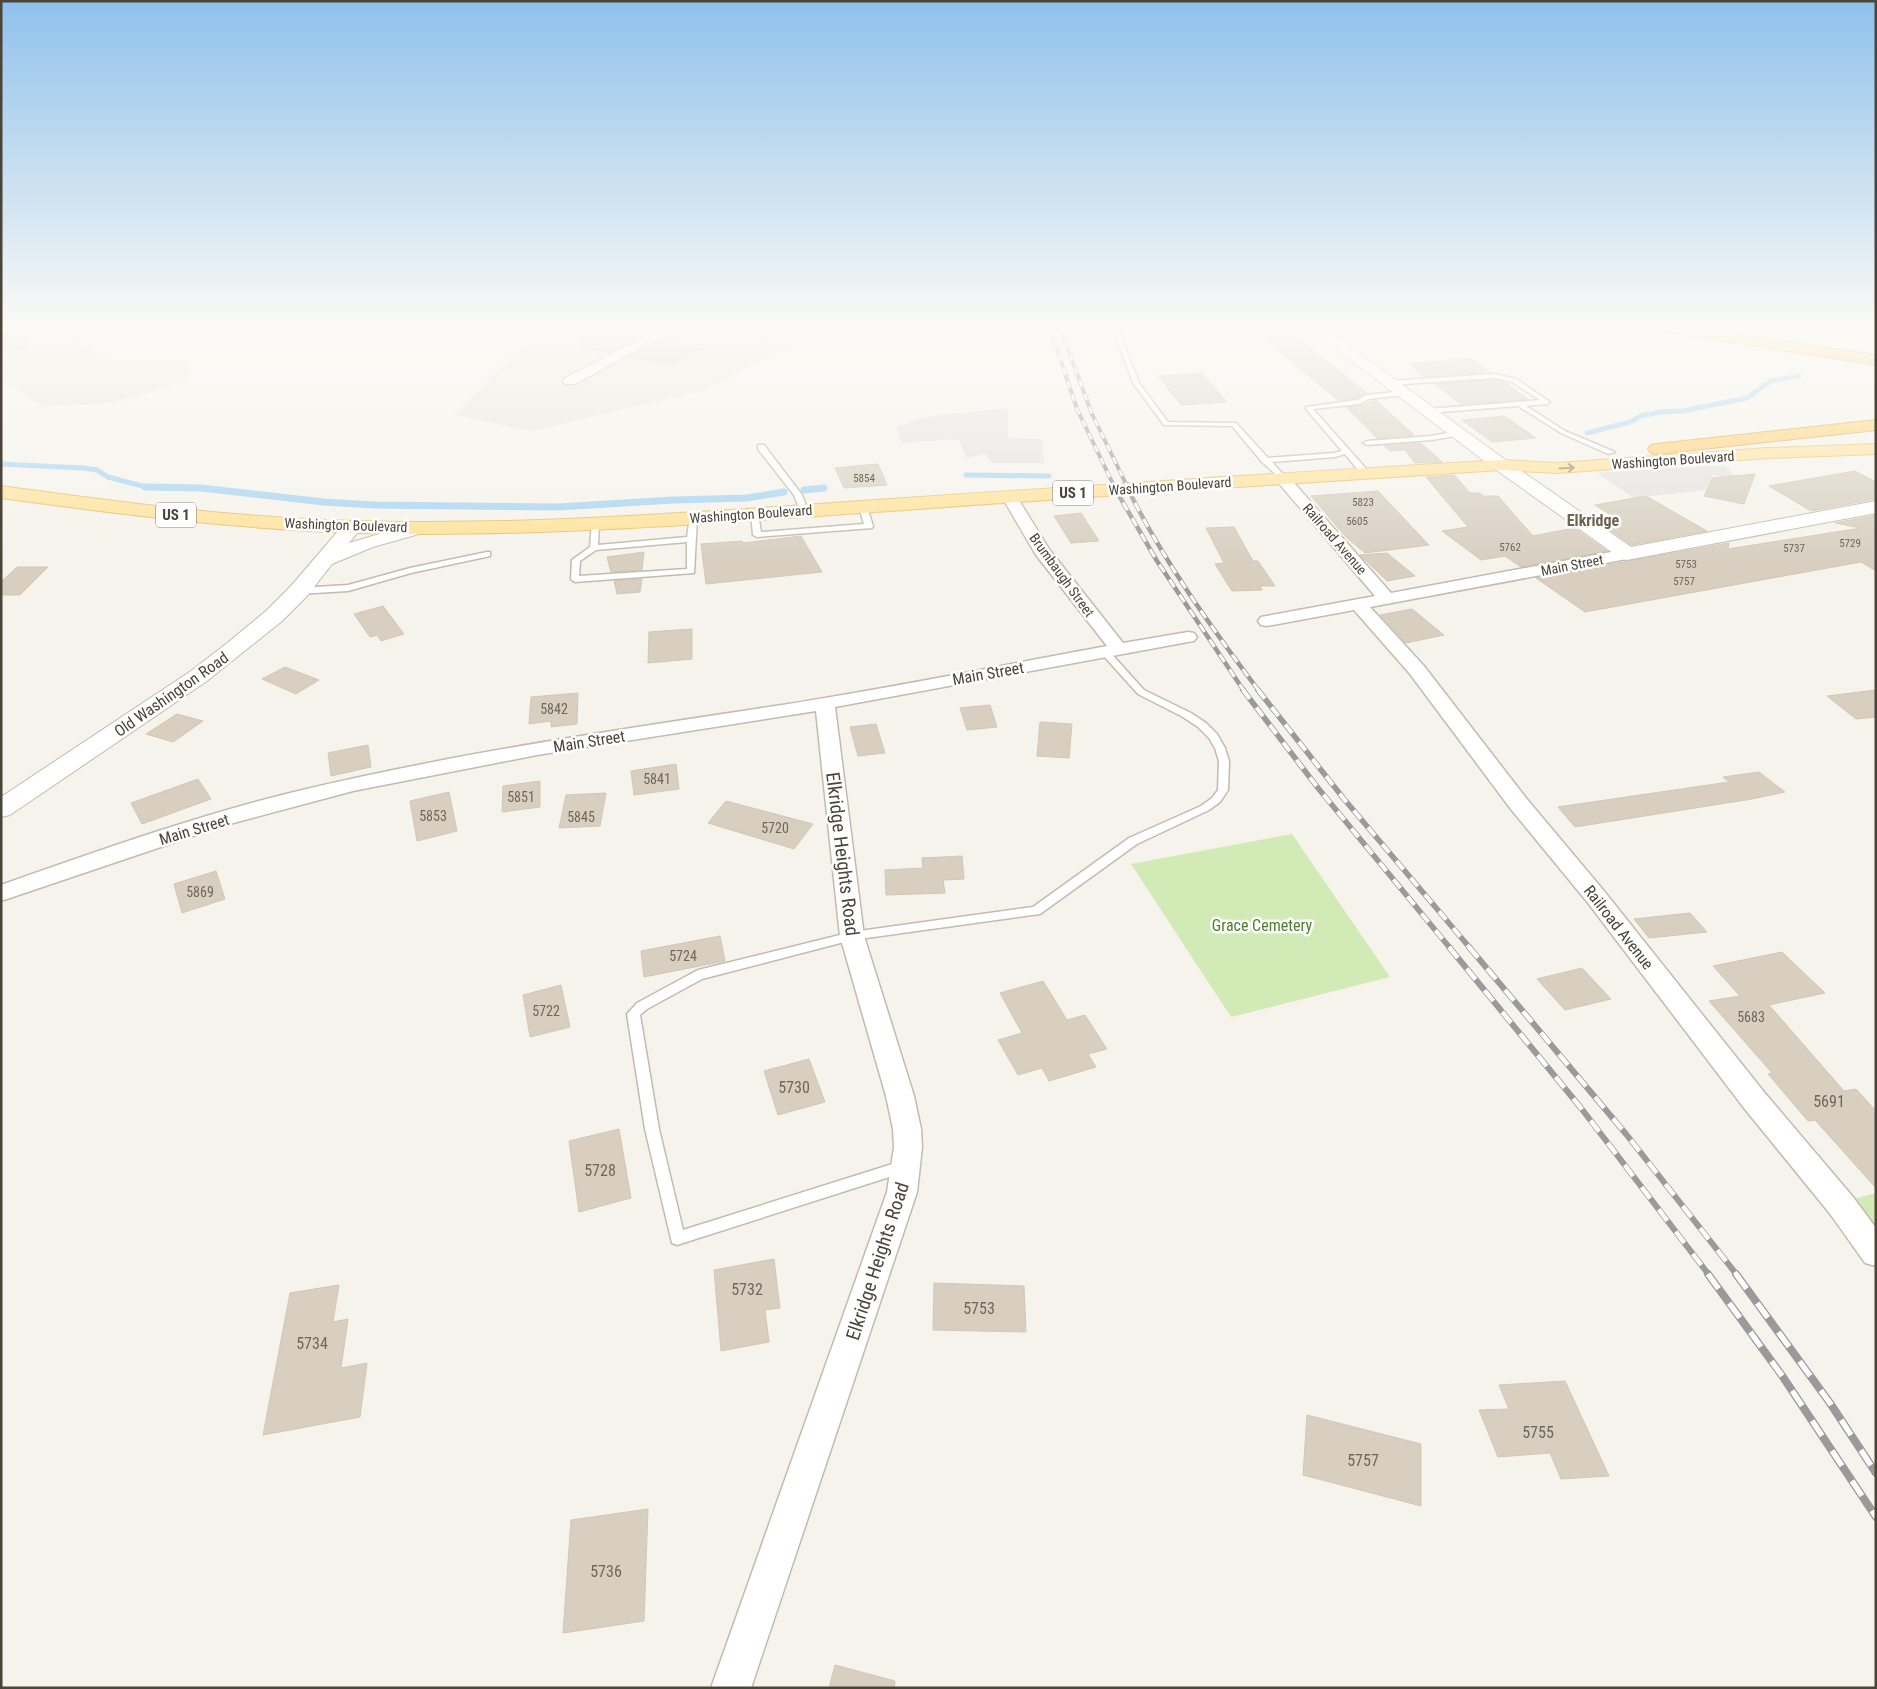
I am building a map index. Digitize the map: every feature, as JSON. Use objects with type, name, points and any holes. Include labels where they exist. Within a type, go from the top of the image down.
[{"type":"highway","points":[[1657,449],[1876,425]]},
{"type":"main road","name":"Washington Boulevard","points":[[1501,465],[1548,456],[1657,449],[1876,440]]},
{"type":"main road","name":"Washington Boulevard","points":[[1,492],[198,517],[352,527],[419,528],[595,524],[1501,465],[1557,468],[1876,449]]},
{"type":"street","points":[[1422,407],[1627,554]]},
{"type":"street","name":"Railroad Avenue","points":[[1282,478],[1387,599]]},
{"type":"street","name":"Brumbaugh Street","points":[[1010,497],[1042,551],[1112,651]]},
{"type":"street","name":"Main Street","points":[[1267,621],[1876,507]]},
{"type":"street","name":"Old Washington Road","points":[[1,809],[199,676],[274,616],[299,591],[352,527]]},
{"type":"street","name":"Old Washington Road","points":[[325,561],[366,543],[419,528]]},
{"type":"street","name":"Railroad Avenue","points":[[1358,604],[1417,670],[1518,803],[1596,896],[1754,1100],[1842,1206],[1876,1253]]},
{"type":"street","name":"Main Street","points":[[1,893],[128,849],[289,800],[350,785],[494,757],[824,703],[1188,637]]},
{"type":"street","name":"Elkridge Heights Road","points":[[731,1688],[902,1192],[908,1147],[900,1096],[852,936],[847,908],[824,703]]},
{"type":"lane","points":[[1153,407],[1166,424],[1234,424],[1282,478]]},
{"type":"lane","points":[[1318,407],[1308,408],[1331,431],[1345,452],[1365,473]]},
{"type":"lane","points":[[1428,411],[1482,407]]},
{"type":"lane","points":[[1523,407],[1563,432],[1611,452]]},
{"type":"lane","points":[[1367,443],[1431,438],[1458,433]]},
{"type":"lane","points":[[761,447],[798,495],[804,511]]},
{"type":"lane","points":[[1265,460],[1335,455],[1345,452]]},
{"type":"lane","points":[[754,514],[758,535],[869,526],[863,507]]},
{"type":"lane","points":[[691,539],[594,548],[576,560],[575,579],[691,571],[693,518]]},
{"type":"lane","points":[[594,548],[595,524]]},
{"type":"lane","points":[[299,591],[348,588],[427,566],[487,554]]},
{"type":"lane","points":[[906,1166],[677,1238],[652,1129],[633,1014],[642,1006],[698,975],[852,936],[1036,910],[1133,841],[1205,808],[1216,800],[1223,790],[1224,761],[1220,748],[1213,736],[1202,725],[1187,715],[1141,692],[1112,651]]},
{"type":"shaded area","points":[[462,407],[633,407],[532,431],[454,415]]},
{"type":"shaded area","points":[[1008,408],[1008,438],[1042,439],[1044,463],[992,463],[984,454],[967,458],[958,439],[902,443],[896,427],[930,416]]},
{"type":"shaded area","points":[[1724,465],[1740,481],[1713,475],[1705,490],[1634,498],[1597,473]]},
{"type":"green space","name":"Grace Cemetery","points":[[1292,834],[1390,977],[1231,1017],[1131,864]]},
{"type":"green space","points":[[1876,1193],[1876,1228],[1854,1199]]},
{"type":"building","points":[[1346,407],[1383,407],[1414,435],[1377,438]]},
{"type":"building","points":[[1504,416],[1536,438],[1492,442],[1462,420]]},
{"type":"building","points":[[1421,443],[1442,462],[1415,463],[1405,450],[1390,451],[1384,446]]},
{"type":"building","points":[[878,464],[887,485],[844,488],[835,468]]},
{"type":"building","points":[[1855,471],[1876,482],[1876,499],[1811,511],[1769,486]]},
{"type":"building","points":[[1755,474],[1744,504],[1704,496],[1712,478]]},
{"type":"building","points":[[1454,475],[1470,493],[1480,493],[1483,496],[1498,496],[1533,536],[1574,528],[1607,551],[1521,567],[1505,556],[1481,560],[1442,531],[1468,527],[1426,477]]},
{"type":"building","points":[[1378,491],[1429,545],[1365,553],[1345,536],[1311,496]]},
{"type":"building","points":[[1646,496],[1707,531],[1631,545],[1600,523],[1619,520],[1595,505]]},
{"type":"building","points":[[1081,513],[1099,541],[1071,543],[1054,516]]},
{"type":"building","points":[[1876,515],[1876,571],[1861,562],[1585,612],[1536,578],[1729,543],[1728,549],[1861,528],[1835,523]]},
{"type":"building","points":[[1234,527],[1253,561],[1258,561],[1275,586],[1260,586],[1262,590],[1232,591],[1215,564],[1224,563],[1206,528]]},
{"type":"building","points":[[801,536],[822,572],[706,584],[701,544],[742,541],[743,543]]},
{"type":"building","points":[[644,552],[642,570],[611,572],[607,557]]},
{"type":"building","points":[[1387,553],[1415,576],[1387,581],[1360,555]]},
{"type":"building","points":[[17,567],[48,567],[20,595],[1,595],[1,582]]},
{"type":"building","points":[[642,579],[640,592],[617,594],[614,581]]},
{"type":"building","points":[[383,606],[404,634],[381,641],[377,635],[370,637],[354,614]]},
{"type":"building","points":[[1412,609],[1444,635],[1406,643],[1380,615]]},
{"type":"building","points":[[692,629],[692,659],[648,663],[649,632]]},
{"type":"building","points":[[285,667],[319,680],[296,694],[262,679]]},
{"type":"building","points":[[1876,690],[1876,717],[1856,719],[1827,696]]},
{"type":"building","points":[[578,693],[577,724],[551,727],[551,721],[529,724],[531,697]]},
{"type":"building","points":[[990,705],[997,727],[967,730],[960,708]]},
{"type":"building","points":[[177,714],[203,721],[173,742],[146,734]]},
{"type":"building","points":[[1040,722],[1072,724],[1069,758],[1037,756]]},
{"type":"building","points":[[876,724],[885,753],[858,756],[850,727]]},
{"type":"building","points":[[368,745],[371,767],[331,776],[328,753]]},
{"type":"building","points":[[676,764],[679,789],[634,795],[631,771]]},
{"type":"building","points":[[1759,772],[1785,792],[1575,827],[1558,807],[1729,782],[1723,777]]},
{"type":"building","points":[[198,779],[211,799],[142,824],[131,803]]},
{"type":"building","points":[[540,781],[540,807],[502,812],[503,786]]},
{"type":"building","points":[[449,792],[457,831],[417,841],[410,801]]},
{"type":"building","points":[[606,793],[600,826],[559,828],[566,795]]},
{"type":"building","points":[[726,801],[813,824],[794,849],[708,823]]},
{"type":"building","points":[[962,856],[964,879],[943,880],[945,893],[886,895],[885,870],[923,868],[922,858]]},
{"type":"building","points":[[216,871],[225,899],[182,913],[174,884]]},
{"type":"building","points":[[1690,913],[1707,932],[1649,938],[1634,919]]},
{"type":"building","points":[[720,936],[725,961],[644,977],[641,951]]},
{"type":"building","points":[[1782,952],[1825,993],[1769,1005],[1844,1091],[1856,1089],[1876,1111],[1876,1188],[1815,1120],[1808,1121],[1768,1074],[1772,1073],[1709,1001],[1740,996],[1713,966]]},
{"type":"building","points":[[1582,968],[1611,999],[1565,1010],[1537,979]]},
{"type":"building","points":[[1043,981],[1067,1020],[1085,1015],[1107,1049],[1088,1054],[1096,1067],[1049,1081],[1042,1068],[1018,1075],[998,1040],[1022,1033],[1000,993]]},
{"type":"building","points":[[561,985],[570,1027],[530,1037],[523,995]]},
{"type":"building","points":[[809,1059],[825,1102],[778,1115],[764,1071]]},
{"type":"building","points":[[619,1129],[631,1198],[579,1212],[569,1141]]},
{"type":"building","points":[[774,1259],[780,1308],[765,1310],[769,1342],[721,1351],[714,1270]]},
{"type":"building","points":[[934,1283],[1024,1286],[1026,1332],[933,1330]]},
{"type":"building","points":[[339,1285],[333,1322],[348,1319],[341,1368],[367,1363],[360,1417],[263,1435],[290,1293]]},
{"type":"building","points":[[1565,1381],[1609,1476],[1561,1479],[1550,1453],[1498,1457],[1479,1410],[1509,1409],[1499,1385]]},
{"type":"building","points":[[1307,1415],[1421,1444],[1421,1506],[1303,1475]]},
{"type":"building","points":[[648,1509],[644,1621],[563,1633],[571,1520]]},
{"type":"building","points":[[835,1665],[895,1681],[894,1688],[829,1688]]},
{"type":"waterway","points":[[1587,433],[1630,422],[1641,416],[1703,407]]},
{"type":"waterway","points":[[1,464],[83,468],[97,470],[108,477],[146,487],[201,488]]},
{"type":"waterway","points":[[966,475],[1049,476]]},
{"type":"waterway","points":[[145,487],[201,488]]},
{"type":"waterway","points":[[201,488],[324,502],[374,505],[558,507],[673,500],[747,498],[784,492]]},
{"type":"waterway","points":[[804,490],[824,488]]},
{"type":"railway","points":[[1076,407],[1115,488]]},
{"type":"railway","points":[[1089,407],[1128,488]]},
{"type":"railway","points":[[1114,487],[1157,561],[1244,691]]},
{"type":"railway","points":[[1127,487],[1171,566],[1205,617],[1259,691]]},
{"type":"railway","points":[[1243,690],[1318,788],[1450,948]]},
{"type":"railway","points":[[1258,690],[1344,799],[1470,948]]},
{"type":"railway","points":[[1449,947],[1581,1108],[1709,1275]]},
{"type":"railway","points":[[1469,947],[1626,1134],[1737,1275]]},
{"type":"railway","points":[[1708,1274],[1783,1377],[1876,1517]]},
{"type":"railway","points":[[1736,1274],[1830,1403],[1876,1473]]},
{"type":"district","name":"Elkridge","points":[[1593,520]]}]
